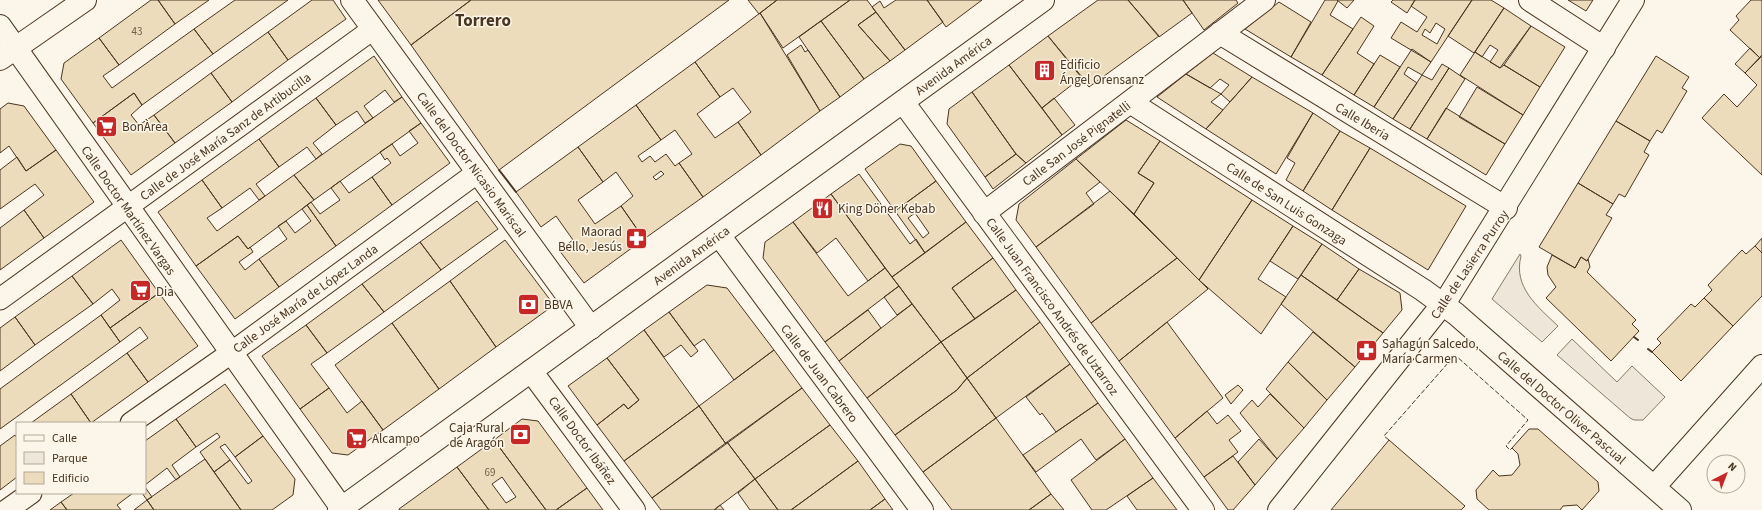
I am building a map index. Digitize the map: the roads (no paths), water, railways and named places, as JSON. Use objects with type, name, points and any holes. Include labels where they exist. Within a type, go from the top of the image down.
[{"type":"street","points":[[7,54],[85,0]]},
{"type":"street","name":"Calle del Doctor Nicasio Mariscal","points":[[352,0],[591,328]]},
{"type":"street","name":"Avenida América","points":[[341,509],[1043,0]]},
{"type":"street","name":"Calle San José Pignatelli","points":[[984,213],[1264,0]]},
{"type":"street","points":[[1530,0],[1604,48]]},
{"type":"street","name":"Calle de Lasierra Purroy","points":[[1279,510],[1443,305],[1506,208],[1634,0]]},
{"type":"street","name":"Calle Doctor Martínez Vargas","points":[[0,26],[7,54],[127,207],[341,509]]},
{"type":"street","name":"Calle de José María Sanz de Artibucilla","points":[[0,299],[373,29]]},
{"type":"street","name":"Calle Iberia","points":[[1220,34],[1506,208]]},
{"type":"street","name":"Calle Juan Francisco Andrés de Uztarroz","points":[[903,102],[1203,510]]},
{"type":"street","name":"Calle de San Luis Gonzaga","points":[[1130,102],[1443,305]]},
{"type":"street","name":"Calle José María de López Landa","points":[[132,422],[231,353],[478,172]]},
{"type":"street","name":"Calle de Juan Cabrero","points":[[719,235],[922,510]]},
{"type":"street","name":"Calle del Doctor Oliver Pascual","points":[[1443,305],[1468,325],[1680,510]]},
{"type":"street","points":[[1654,487],[1762,366]]},
{"type":"street","name":"Calle Doctor Ibáñez","points":[[531,371],[634,510]]},
{"type":"street","points":[[7,510],[30,494]]},
{"type":"place","name":"Edificio Ángel Orensanz","points":[[1045,71]]},
{"type":"place","name":"BonÀrea","points":[[106,126]]},
{"type":"place","name":"King Döner Kebab","points":[[823,208]]},
{"type":"place","name":"Maorad Bello, Jesús","points":[[637,238]]},
{"type":"place","name":"Dia","points":[[141,291]]},
{"type":"place","name":"BBVA","points":[[529,304]]},
{"type":"place","name":"Sahagún Salcedo, María Carmen","points":[[1366,350]]},
{"type":"place","name":"Caja Rural de Aragón","points":[[520,434]]},
{"type":"place","name":"Alcampo","points":[[356,438]]},
{"type":"district","name":"Torrero","points":[[483,20]]}]
